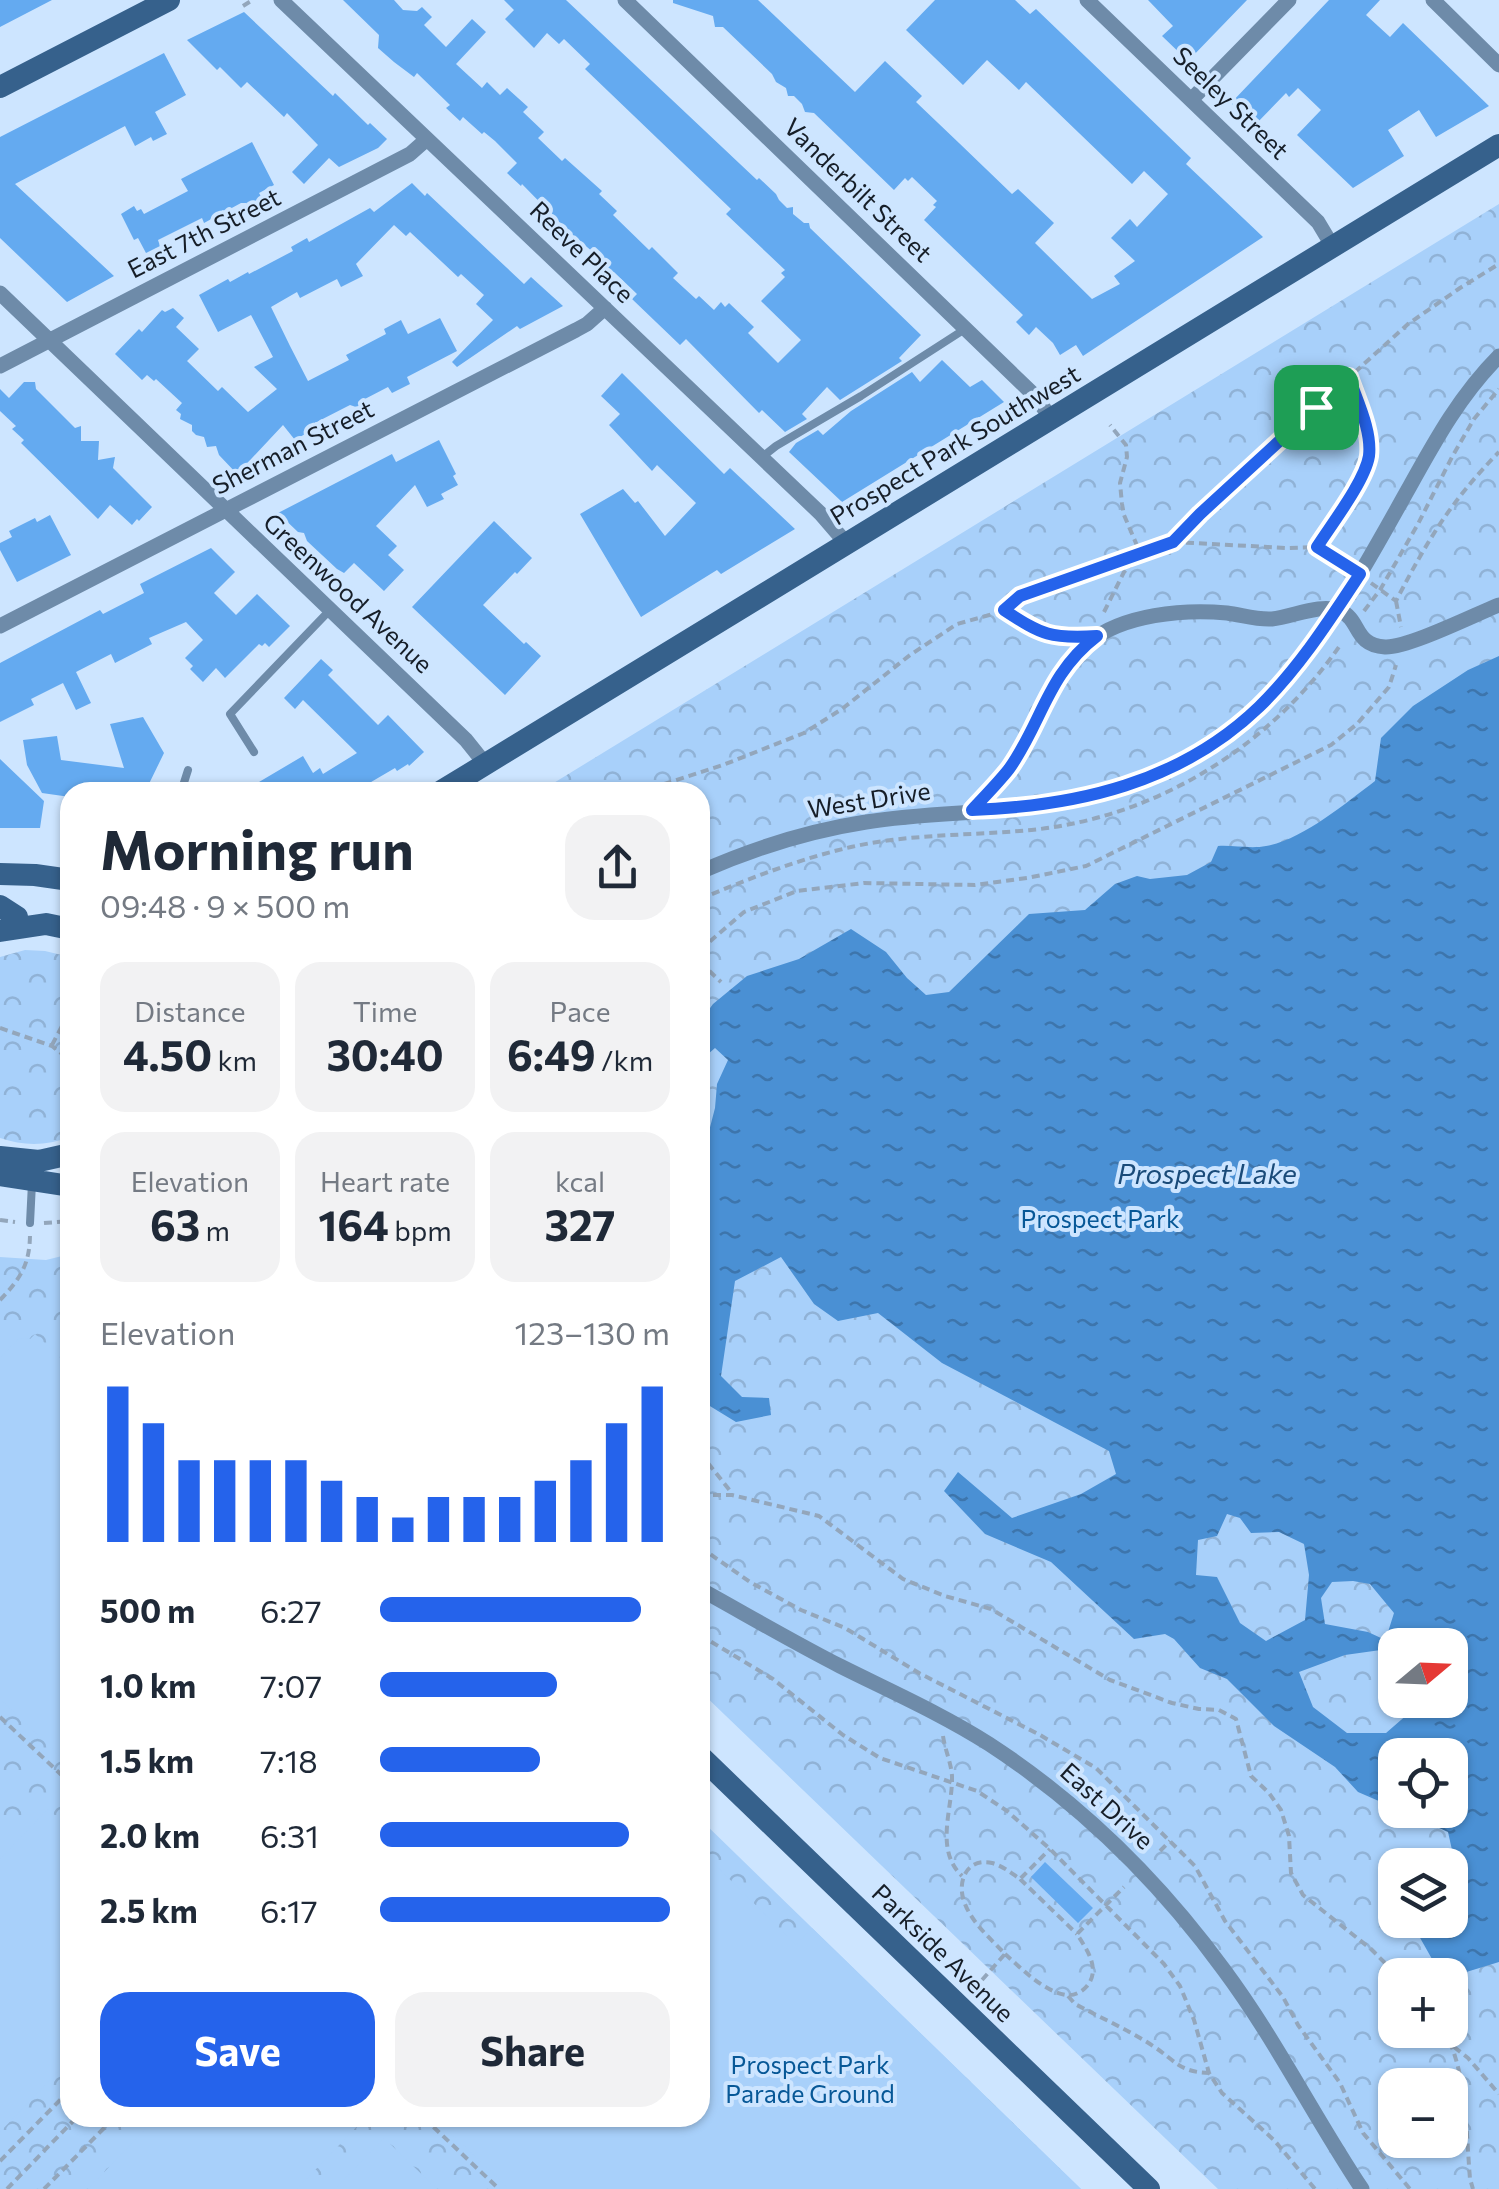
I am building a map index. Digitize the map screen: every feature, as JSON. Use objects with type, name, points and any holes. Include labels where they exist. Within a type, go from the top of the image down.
[{"type":"street","points":[[0,87],[169,0]]},
{"type":"street","name":"Reeve Place","points":[[280,0],[762,457],[846,543]]},
{"type":"street","name":"Vanderbilt Street","points":[[626,0],[1034,395],[1051,418]]},
{"type":"street","name":"Seeley Street","points":[[1087,0],[1318,222],[1333,247]]},
{"type":"street","points":[[1191,100],[1289,0]]},
{"type":"street","points":[[1432,0],[1499,65]]},
{"type":"street","name":"East 7th Street","points":[[0,366],[410,154],[427,139]]},
{"type":"street","name":"Prospect Park Southwest","points":[[457,782],[1499,145]]},
{"type":"street","name":"Greenwood Avenue","points":[[0,293],[466,740],[486,765]]},
{"type":"street","name":"Sherman Street","points":[[0,626],[587,324],[605,308]]},
{"type":"street","name":"West Drive","points":[[710,868],[756,848],[869,821],[1046,805],[1106,792],[1206,749],[1278,688],[1322,632],[1360,574],[1460,400],[1499,356]]},
{"type":"street","points":[[972,810],[1010,768],[1062,671],[1097,636],[1135,621],[1197,611],[1271,619],[1337,609],[1367,642],[1384,647],[1404,644],[1499,605]]},
{"type":"street","points":[[0,874],[60,879]]},
{"type":"street","points":[[4,918],[60,927]]},
{"type":"street","points":[[0,1157],[39,1161],[60,1156]]},
{"type":"street","points":[[0,1175],[60,1184]]},
{"type":"street","name":"East Drive","points":[[710,1595],[986,1742],[1067,1800],[1141,1870],[1224,1969],[1362,2189]]},
{"type":"street","name":"Parkside Avenue","points":[[710,1766],[1149,2189]]},
{"type":"lane","points":[[762,457],[966,329]]},
{"type":"lane","points":[[254,752],[230,714],[330,610]]},
{"type":"lane","points":[[185,782],[188,770]]},
{"type":"lane","points":[[30,1223],[33,1178]]},
{"type":"path","points":[[244,6],[251,1]]},
{"type":"path","points":[[1173,542],[1408,324],[1499,264]]},
{"type":"path","points":[[1317,547],[1354,491],[1369,458],[1364,420],[1349,377]]},
{"type":"path","points":[[1362,614],[1418,524],[1452,456],[1499,389]]},
{"type":"path","points":[[1110,425],[1126,445],[1120,483],[1122,504],[1140,555]]},
{"type":"path","points":[[710,941],[744,912],[797,890],[864,883],[975,884],[1086,866],[1331,744],[1356,724],[1389,687],[1404,644],[1396,601],[1445,514],[1499,452]]},
{"type":"path","points":[[670,782],[804,734],[958,624],[1004,610],[1020,596],[1173,542],[1317,547],[1396,601]]},
{"type":"path","points":[[1004,610],[1032,628],[1060,638],[1097,636],[1124,572],[1140,555]]},
{"type":"path","points":[[710,972],[721,982]]},
{"type":"path","points":[[0,1028],[60,1052]]},
{"type":"path","points":[[52,1046],[60,1030]]},
{"type":"path","points":[[0,1300],[25,1268],[30,1223]]},
{"type":"path","points":[[710,1465],[732,1494]]},
{"type":"path","points":[[710,1495],[732,1494],[818,1516],[902,1578],[946,1596],[991,1608],[1110,1680],[1172,1703],[1219,1710],[1236,1719],[1251,1776],[1281,1810],[1289,1836],[1291,1873],[1302,1895],[1380,1958]]},
{"type":"path","points":[[710,1642],[773,1680],[843,1735],[880,1758],[977,1791],[1007,1811],[1050,1849],[1164,1964],[1180,1986],[1209,2073],[1222,2093],[1274,2140],[1315,2189]]},
{"type":"path","points":[[941,1717],[944,1748],[952,1768],[946,1839],[955,1869],[962,1876]]},
{"type":"path","points":[[0,1718],[60,1774]]},
{"type":"path","points":[[1160,1851],[1170,1841]]},
{"type":"path","points":[[1020,1879],[1050,1849]]},
{"type":"path","points":[[1068,1996],[1082,1992],[1091,1982],[1094,1968],[1077,1934],[1004,1868],[988,1862],[973,1865],[962,1876],[960,1889],[965,1905],[1004,1954],[1043,1985],[1154,2046],[1173,2062],[1191,2072],[1209,2073]]},
{"type":"path","points":[[1077,1934],[1124,1887]]},
{"type":"path","points":[[982,1980],[1004,1954]]},
{"type":"path","points":[[1453,2048],[1474,2189]]},
{"type":"path","points":[[1454,2048],[1499,2094]]},
{"type":"path","points":[[0,2162],[60,2100]]},
{"type":"path","points":[[7,2189],[67,2127]]},
{"type":"path","points":[[44,2189],[105,2127]]},
{"type":"path","points":[[433,2127],[498,2189]]},
{"type":"green space","name":"Prospect Park","points":[[1499,204],[1499,2189],[1218,2189],[710,1701],[710,782],[555,782]]},
{"type":"green space","points":[[25,950],[60,955],[60,1140],[26,1144],[0,1138],[0,957]]},
{"type":"green space","name":"Prospect Park Parade Ground","points":[[60,1256],[60,2127],[710,2127],[710,1829],[1081,2189],[0,2189],[0,1257],[46,1260]]},
{"type":"green space","points":[[35,1334],[60,1358],[60,1756],[0,1699],[0,1358],[19,1338],[30,1339]]},
{"type":"green space","points":[[48,1809],[60,1820],[60,2069],[0,2132],[0,1859]]},
{"type":"green space","points":[[710,1860],[796,1945],[812,1928],[1081,2189],[509,2189],[444,2127],[710,2127]]},
{"type":"green space","points":[[147,2127],[356,2127],[297,2189],[88,2189]]},
{"type":"green space","points":[[384,2138],[437,2189],[335,2189]]},
{"type":"water","name":"Prospect Lake","points":[[1499,656],[1499,1962],[1468,1971],[1468,1958],[1431,1958],[1420,1938],[1468,1938],[1468,1848],[1452,1848],[1448,1832],[1439,1828],[1468,1828],[1468,1738],[1378,1738],[1378,1801],[1358,1792],[1335,1767],[1274,1726],[1227,1679],[1200,1668],[1174,1639],[1165,1634],[1134,1639],[1051,1562],[985,1534],[944,1491],[958,1472],[1012,1518],[1081,1494],[1116,1474],[1109,1451],[942,1363],[878,1313],[838,1321],[814,1304],[781,1257],[735,1281],[721,1376],[742,1397],[769,1398],[771,1415],[736,1422],[710,1406],[710,1127],[717,1084],[728,1060],[715,1048],[710,1052],[713,1004],[747,976],[799,959],[851,929],[886,952],[926,995],[949,992],[1029,914],[1085,910],[1115,884],[1137,876],[1150,879],[1187,875],[1211,862],[1218,846],[1260,847],[1294,836],[1323,820],[1375,781],[1381,738],[1413,706],[1468,670]],"holes":[[[1227,1514],[1240,1518],[1251,1533],[1279,1532],[1304,1544],[1309,1575],[1305,1620],[1266,1641],[1240,1623],[1217,1577],[1196,1575],[1198,1540],[1217,1536]]]},
{"type":"building","points":[[0,0],[52,0],[0,27]]},
{"type":"building","points":[[343,0],[394,0],[403,10],[417,11],[422,7],[432,17],[424,25],[446,47],[472,19],[486,32],[456,64],[482,88],[487,82],[500,95],[507,88],[528,107],[523,112],[544,132],[538,138],[602,191],[599,194],[617,211],[613,215],[678,273],[673,278],[714,310],[721,302],[725,307],[729,303],[754,327],[748,333],[778,363],[801,340],[761,301],[785,277],[781,273],[785,270],[726,214],[731,209],[585,69],[590,64],[564,39],[559,44],[547,33],[534,48],[505,19],[514,10],[504,0],[566,0],[787,208],[793,207],[793,214],[809,223],[921,335],[899,358],[902,361],[840,400],[827,387],[802,414],[807,419],[785,432],[762,410],[759,413],[686,339],[680,345],[632,299],[637,294],[614,272],[608,272],[608,265],[507,173],[517,163],[484,132],[463,117],[460,121],[446,108],[450,105],[417,73],[414,77],[378,48],[379,35]]},
{"type":"building","points":[[673,0],[758,0],[855,92],[885,61],[922,96],[916,102],[1012,194],[1018,189],[1054,223],[1035,243],[1092,299],[1120,284],[1114,276],[1135,261],[1111,238],[1130,219],[1137,227],[1168,194],[1144,171],[1132,184],[1026,82],[1019,90],[987,60],[963,85],[906,30],[935,0],[1015,0],[1030,14],[1036,9],[1191,158],[1186,164],[1263,237],[1083,356],[1076,345],[1060,355],[1036,327],[1029,335],[1016,322],[1023,315],[924,220],[937,201],[912,177],[908,181],[905,178],[894,190],[814,113],[805,112],[794,96],[788,96],[786,88],[723,27],[715,27],[713,16]]},
{"type":"building","points":[[1148,0],[1247,0],[1188,61],[1162,36],[1173,26]]},
{"type":"building","points":[[1329,0],[1380,0],[1366,15],[1390,37],[1403,23],[1489,106],[1436,137],[1419,110],[1388,130],[1404,156],[1353,188],[1297,135],[1321,110],[1298,88],[1289,97],[1286,93],[1255,125],[1231,103]]},
{"type":"building","points":[[244,12],[333,96],[335,93],[387,139],[378,148],[339,167],[329,158],[304,184],[292,172],[318,145],[287,113],[284,117],[247,82],[241,88],[187,40]]},
{"type":"building","points":[[164,53],[186,95],[155,112],[167,134],[135,146],[125,126],[15,184],[114,276],[67,302],[0,238],[0,137]]},
{"type":"building","points":[[252,142],[274,185],[259,193],[263,200],[248,207],[241,203],[204,223],[202,218],[158,240],[160,246],[146,253],[138,238],[134,240],[121,214],[134,206],[144,214],[188,191],[181,179]]},
{"type":"building","points":[[412,183],[524,284],[531,277],[563,306],[520,329],[517,326],[457,367],[452,362],[493,320],[476,304],[484,295],[461,274],[458,277],[410,232],[406,236],[394,225],[356,264],[363,276],[341,287],[337,279],[300,298],[297,292],[271,307],[290,346],[308,381],[349,360],[346,355],[386,334],[384,329],[401,320],[408,334],[440,318],[457,351],[407,377],[410,384],[392,393],[388,387],[361,401],[359,408],[350,405],[307,427],[310,431],[295,440],[283,425],[237,474],[216,446],[207,447],[204,437],[196,435],[192,425],[180,419],[176,410],[182,403],[156,379],[147,375],[142,380],[115,354],[162,310],[173,308],[184,318],[176,327],[199,349],[187,361],[218,391],[222,387],[248,412],[277,389],[254,367],[273,357],[251,315],[218,332],[199,295],[228,279],[230,282],[249,274],[293,251],[291,247],[307,238],[309,242],[370,208],[374,212]]},
{"type":"building","points":[[942,360],[970,387],[982,380],[1004,402],[842,502],[789,452],[818,430],[823,435],[851,411],[912,372],[920,382]]},
{"type":"building","points":[[622,373],[724,474],[730,468],[795,529],[721,574],[717,570],[641,617],[580,514],[623,489],[635,503],[638,501],[665,536],[696,503],[657,465],[652,471],[609,425],[620,414],[601,396]]},
{"type":"building","points":[[24,382],[35,382],[36,389],[75,428],[81,426],[81,441],[99,441],[98,460],[115,457],[113,468],[152,507],[139,521],[132,525],[110,505],[98,519],[21,443],[24,440],[12,429],[16,426],[0,411],[0,389],[9,398]]},
{"type":"building","points":[[439,440],[458,485],[441,494],[444,499],[427,507],[415,485],[376,526],[397,546],[388,555],[404,570],[384,591],[354,563],[344,573],[337,569],[307,541],[304,533],[278,513],[392,454],[396,462]]},
{"type":"building","points":[[50,515],[71,555],[17,582],[0,543],[12,537],[9,531]]},
{"type":"building","points":[[494,521],[532,558],[483,605],[541,656],[505,695],[412,607]]},
{"type":"building","points":[[211,548],[235,572],[214,593],[236,615],[257,594],[290,626],[269,647],[259,644],[225,678],[216,668],[203,682],[185,658],[203,640],[186,622],[149,638],[152,644],[115,663],[111,654],[76,672],[91,703],[76,710],[63,683],[31,699],[34,705],[0,722],[0,663],[100,610],[103,614],[144,593],[140,584]]},
{"type":"building","points":[[321,659],[333,670],[328,675],[378,725],[388,715],[424,752],[409,766],[397,771],[395,768],[371,782],[259,782],[303,756],[313,773],[320,768],[323,774],[357,753],[303,700],[295,709],[284,698]]},
{"type":"building","points":[[143,717],[164,753],[150,782],[60,782],[60,796],[42,793],[27,765],[23,740],[57,736],[61,760],[124,768],[110,724]]},
{"type":"building","points":[[0,759],[44,801],[40,828],[0,828]]},
{"type":"building","points":[[1045,1862],[1093,1908],[1078,1923],[1031,1877]]},
{"type":"route","points":[[1349,377],[1364,420],[1369,458],[1354,491],[1317,547],[1360,574],[1322,632],[1278,688],[1206,749],[1138,781],[1075,800],[972,810],[1010,768],[1062,671],[1097,636],[1060,638],[1032,628],[1004,610],[1020,596],[1173,542],[1316,407],[1349,377]]}]
